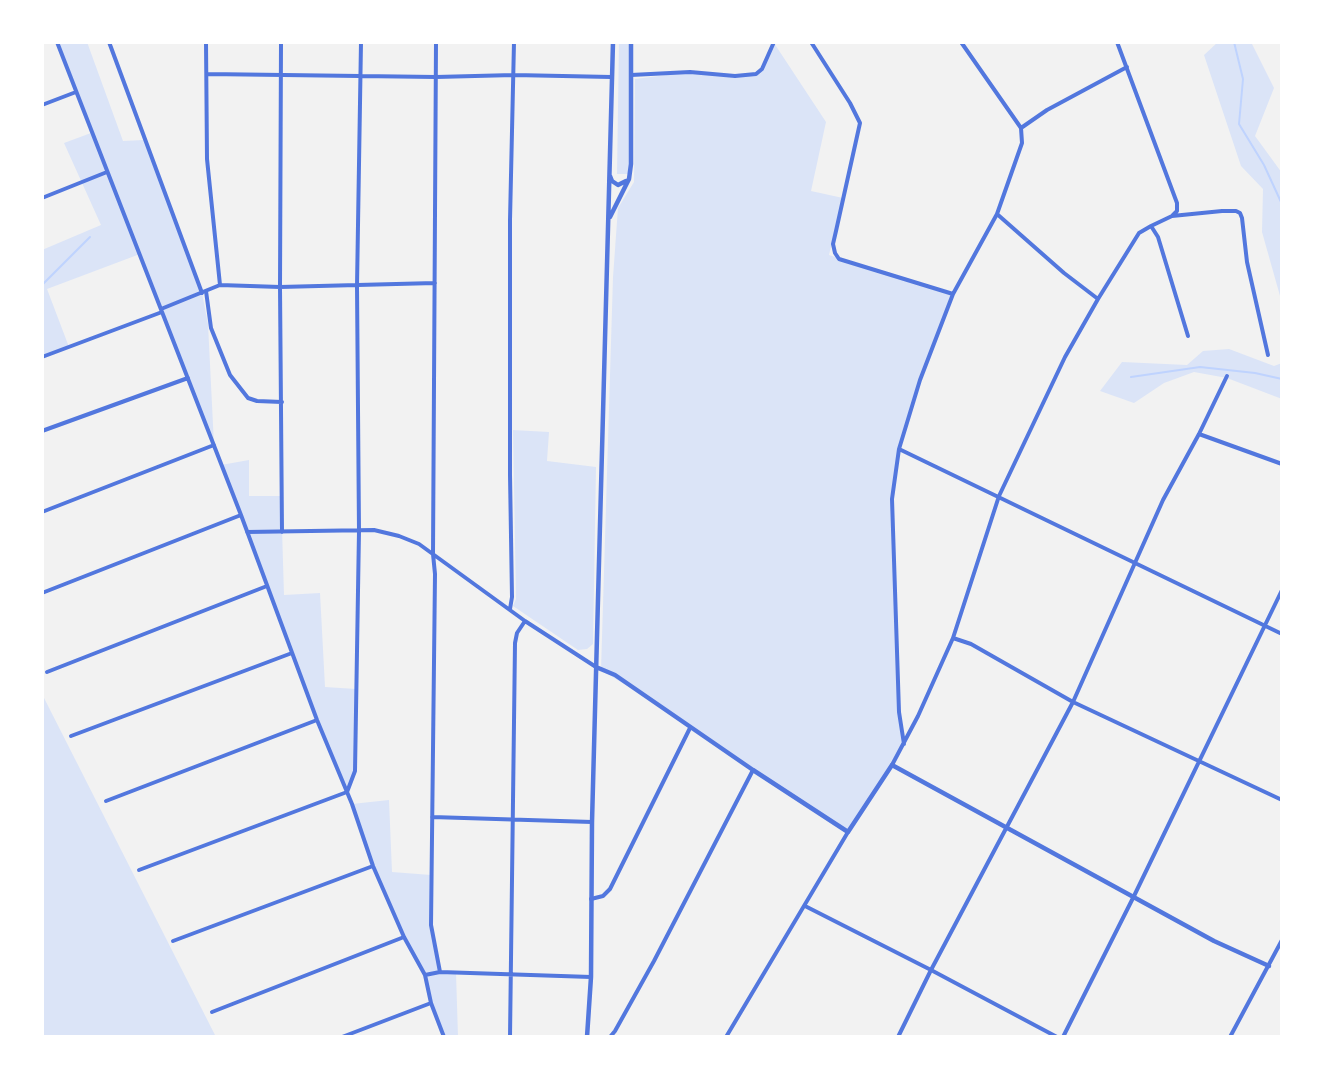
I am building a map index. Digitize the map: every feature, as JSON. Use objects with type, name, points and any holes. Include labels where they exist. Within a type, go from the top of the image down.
[{"type":"street","points":[[57,42],[241,515],[373,866],[404,937],[425,975],[431,1003],[444,1037]]},
{"type":"street","points":[[109,42],[204,292],[212,328],[230,375],[248,398],[257,401],[282,402]]},
{"type":"street","points":[[206,42],[207,159],[220,285]]},
{"type":"street","points":[[281,42],[282,532]]},
{"type":"street","points":[[139,870],[347,792],[355,771],[359,531],[357,286],[361,42]]},
{"type":"street","points":[[436,42],[433,554],[435,574],[431,926],[440,972]]},
{"type":"street","points":[[510,609],[512,597],[510,220],[514,42]]},
{"type":"street","points":[[587,1037],[591,977],[592,822],[613,42]]},
{"type":"street","points":[[609,220],[628,179],[631,164],[631,42]]},
{"type":"street","points":[[631,75],[690,72],[735,76],[756,74],[762,69],[774,42]]},
{"type":"street","points":[[811,42],[860,123],[833,244],[835,253],[839,259],[953,294]]},
{"type":"street","points":[[904,745],[900,712],[892,499],[899,449],[920,380],[953,294],[997,214],[1022,143],[1021,128],[961,42]]},
{"type":"street","points":[[1117,42],[1177,203],[1177,211],[1172,216]]},
{"type":"street","points":[[1021,128],[1047,110],[1126,67]]},
{"type":"street","points":[[207,74],[611,77]]},
{"type":"street","points":[[42,105],[76,92]]},
{"type":"street","points":[[42,198],[107,172]]},
{"type":"street","points":[[609,173],[612,181],[618,185],[628,179]]},
{"type":"street","points":[[726,1037],[848,832],[904,745],[953,638],[999,496],[1065,357],[1139,233],[1150,225],[1172,216],[1222,211],[1240,213],[1247,262],[1268,355]]},
{"type":"street","points":[[997,214],[1064,273],[1098,299]]},
{"type":"street","points":[[1150,225],[1158,237],[1188,336]]},
{"type":"street","points":[[42,357],[161,311],[220,285],[280,287],[435,283]]},
{"type":"street","points":[[898,1037],[1006,826],[1073,702],[1163,500],[1227,376]]},
{"type":"street","points":[[42,431],[188,378]]},
{"type":"street","points":[[1199,434],[1282,464]]},
{"type":"street","points":[[42,512],[214,446]]},
{"type":"street","points":[[899,449],[1282,634]]},
{"type":"street","points":[[42,593],[241,515]]},
{"type":"street","points":[[247,532],[374,530],[419,544],[525,621],[596,667],[615,675],[690,728],[848,832]]},
{"type":"street","points":[[47,672],[267,586]]},
{"type":"street","points":[[1063,1037],[1282,590]]},
{"type":"street","points":[[510,1037],[515,643],[517,633],[525,621]]},
{"type":"street","points":[[953,638],[971,644],[1073,702],[1282,800]]},
{"type":"street","points":[[71,736],[292,653]]},
{"type":"street","points":[[106,801],[317,720]]},
{"type":"street","points":[[591,899],[603,896],[610,889],[690,728]]},
{"type":"street","points":[[892,765],[1214,941],[1269,966]]},
{"type":"street","points":[[610,1037],[654,961],[753,770]]},
{"type":"street","points":[[432,817],[592,822]]},
{"type":"street","points":[[173,941],[373,866]]},
{"type":"street","points":[[805,906],[1057,1037]]},
{"type":"street","points":[[212,1012],[404,937]]},
{"type":"street","points":[[1230,1037],[1282,940]]},
{"type":"street","points":[[425,975],[440,972],[591,977]]},
{"type":"street","points":[[342,1037],[431,1003]]},
{"type":"shaded area","points":[[57,42],[87,42],[123,141],[144,140],[202,293],[208,324],[214,445],[140,254],[47,289],[69,347],[42,357],[42,250],[101,225],[64,143],[91,133]]},
{"type":"shaded area","points":[[619,42],[631,42],[630,174],[617,174]]},
{"type":"shaded area","points":[[1218,42],[1251,42],[1274,88],[1255,136],[1282,173],[1282,303],[1262,232],[1263,189],[1241,166],[1204,55]]},
{"type":"shaded area","points":[[774,43],[826,122],[811,191],[843,198],[829,255],[953,294],[920,380],[899,449],[892,499],[899,712],[904,745],[848,832],[667,710],[601,670],[613,277],[618,208],[634,182],[635,79],[690,72],[748,76],[762,69]]},
{"type":"shaded area","points":[[1229,349],[1274,366],[1282,363],[1282,399],[1227,378],[1194,372],[1164,383],[1134,403],[1100,391],[1122,362],[1187,365],[1203,351]]},
{"type":"shaded area","points":[[513,430],[549,432],[547,461],[596,467],[593,644],[587,649],[578,650],[513,606],[516,599]]},
{"type":"shaded area","points":[[249,460],[249,496],[281,496],[284,595],[320,593],[325,687],[356,689],[355,771],[347,792],[221,465]]},
{"type":"shaded area","points":[[42,694],[216,1037],[42,1037]]},
{"type":"shaded area","points":[[389,800],[392,872],[431,875],[431,926],[440,972],[456,973],[458,1037],[444,1037],[431,1003],[425,975],[404,937],[373,866],[352,804]]},
{"type":"waterway","points":[[1234,42],[1243,79],[1239,124],[1264,165],[1281,202],[1282,212]]},
{"type":"waterway","points":[[42,285],[90,237]]},
{"type":"waterway","points":[[1131,377],[1200,367],[1255,373],[1282,379]]}]
